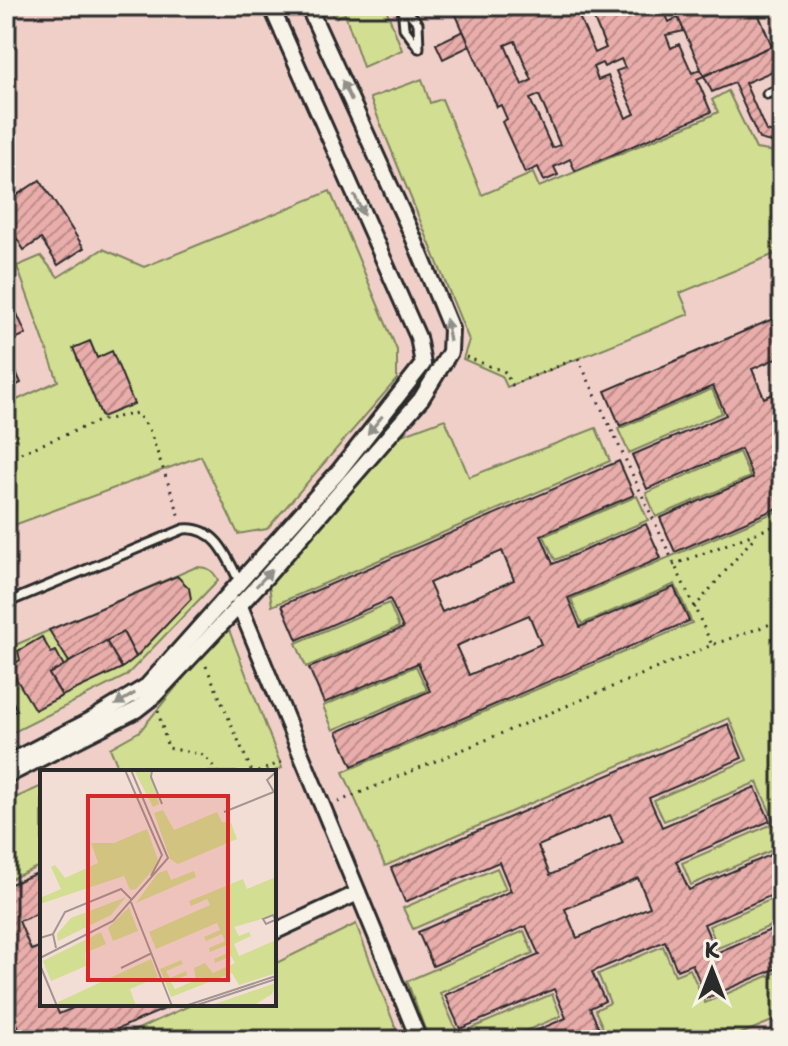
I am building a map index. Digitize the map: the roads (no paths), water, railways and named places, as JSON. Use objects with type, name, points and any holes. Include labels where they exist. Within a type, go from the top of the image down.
[{"type":"street","points":[[6,764],[89,721],[147,686],[339,471],[423,364],[418,337],[271,6]]},
{"type":"street","points":[[6,776],[136,710],[154,696],[266,577],[421,399],[450,352],[451,329],[411,232],[308,6]]},
{"type":"street","points":[[239,604],[419,1040]]},
{"type":"street","points":[[276,931],[358,893]]},
{"type":"lane","points":[[403,6],[418,23],[419,48],[404,28],[403,6]]},
{"type":"lane","points":[[767,94],[782,88]]},
{"type":"lane","points":[[6,603],[184,529],[194,528],[222,547],[240,583]]}]
